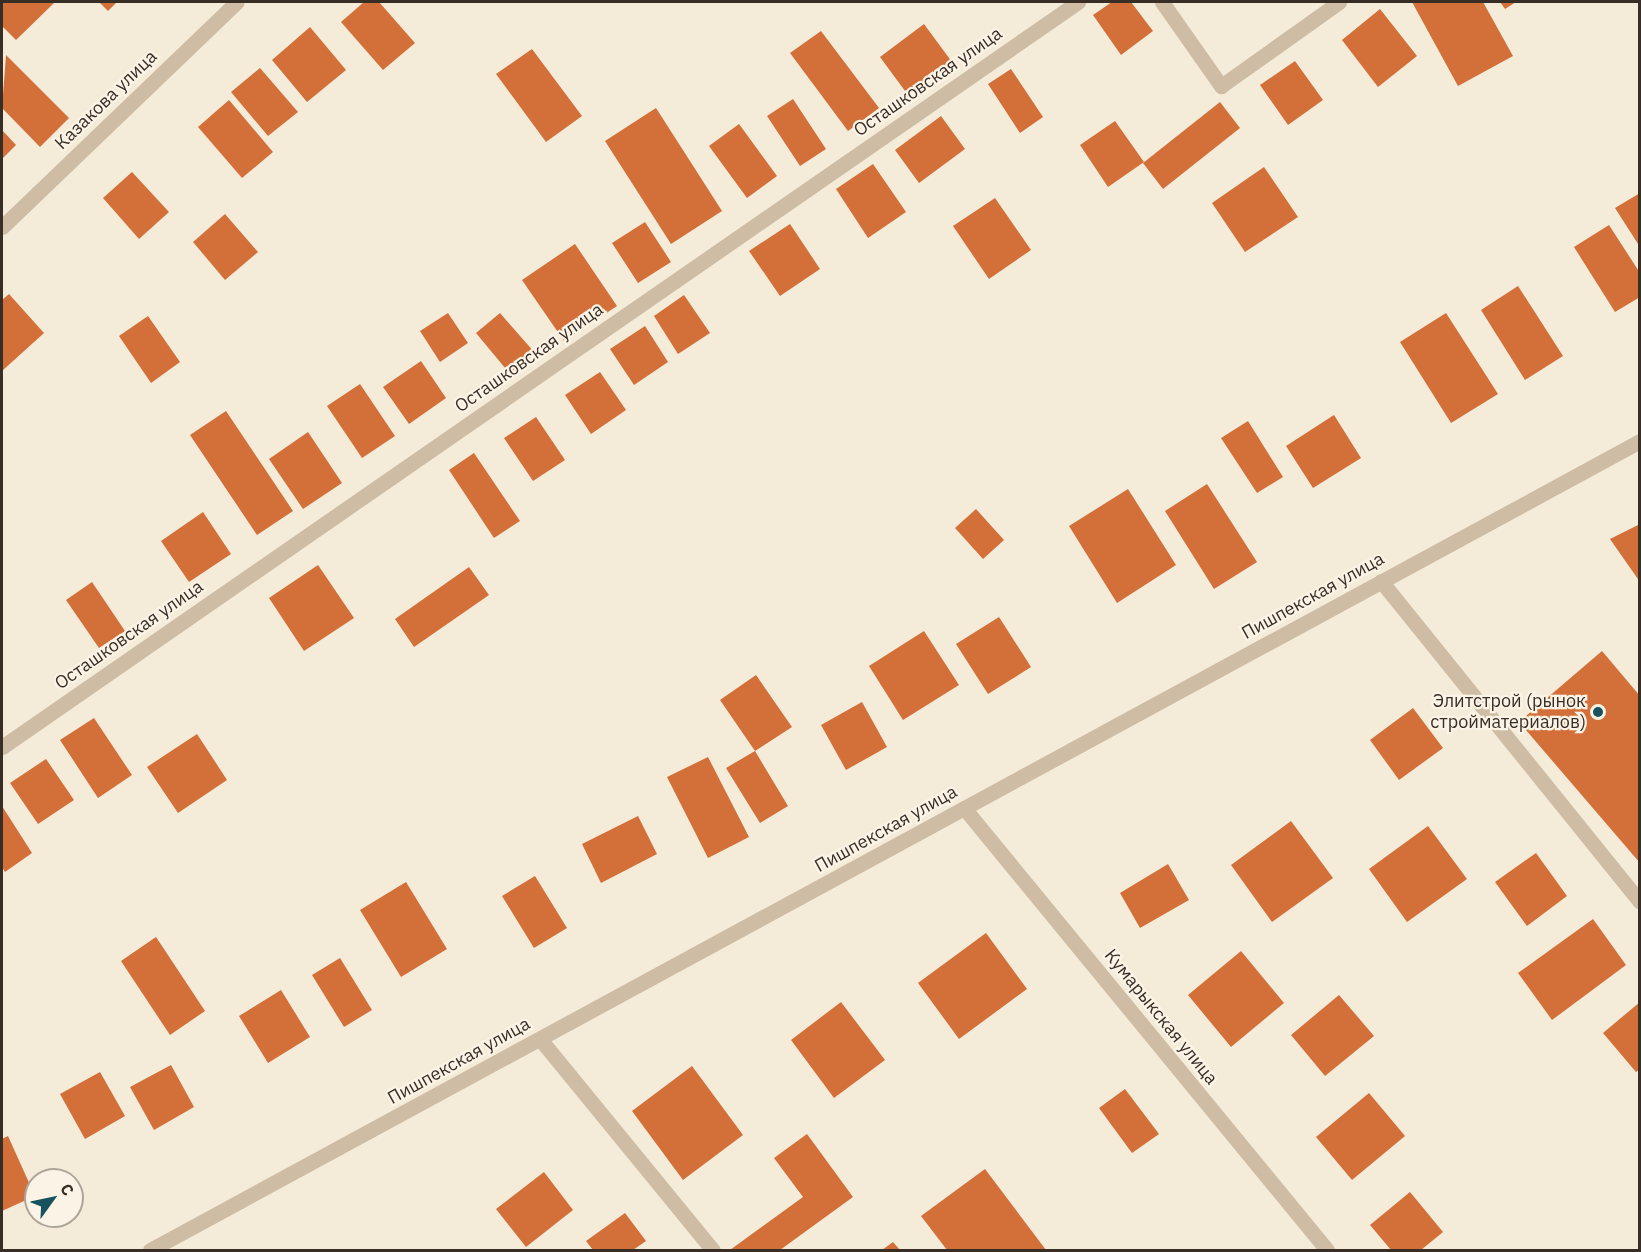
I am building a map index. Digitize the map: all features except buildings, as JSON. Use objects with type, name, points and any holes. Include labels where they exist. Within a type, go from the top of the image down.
[{"type":"street","name":"Казакова улица","points":[[2,227],[237,2]]},
{"type":"street","name":"Осташковская улица","points":[[2,747],[1078,2]]},
{"type":"street","points":[[1162,2],[1221,86],[1339,2]]},
{"type":"street","name":"Пишпекская улица","points":[[150,1251],[1640,441]]},
{"type":"street","points":[[1381,581],[1640,902]]},
{"type":"street","name":"Кумарыкская улица","points":[[964,808],[1327,1251]]},
{"type":"street","points":[[540,1039],[713,1251]]},
{"type":"place","name":"Элитстрой (рынок стройматериалов)","points":[[1598,712]]}]
